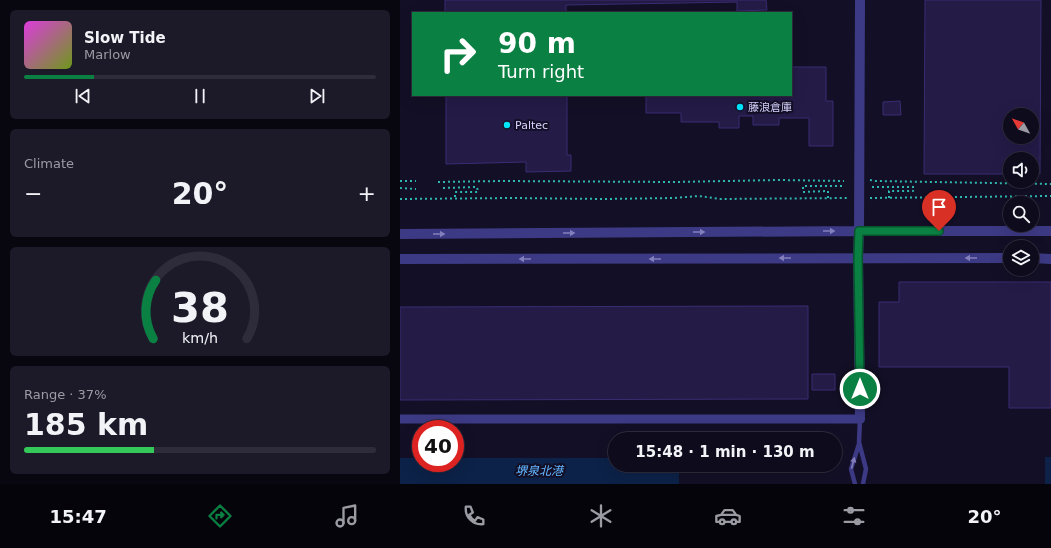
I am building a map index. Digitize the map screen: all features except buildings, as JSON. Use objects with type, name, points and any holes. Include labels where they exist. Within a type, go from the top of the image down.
[{"type":"street","points":[[400,419],[860,419],[858,258],[860,0]]},
{"type":"street","points":[[400,234],[859,231],[1051,232]]},
{"type":"street","points":[[400,259],[1003,258]]},
{"type":"street","points":[[1039,258],[1051,258]]},
{"type":"lane","points":[[854,484],[851,469],[859,442],[860,419]]},
{"type":"lane","points":[[859,442],[866,468],[863,484]]},
{"type":"path","points":[[870,180],[1051,184]]},
{"type":"path","points":[[400,181],[416,181]]},
{"type":"path","points":[[438,182],[844,181]]},
{"type":"path","points":[[401,199],[604,199],[674,198],[699,196],[720,199],[828,198],[828,191],[803,192],[803,186],[843,186]]},
{"type":"path","points":[[872,186],[914,187],[913,191],[889,191],[889,198],[1051,196]]},
{"type":"path","points":[[443,188],[477,187],[478,192],[455,192],[455,199]]},
{"type":"path","points":[[400,188],[416,189]]},
{"type":"water","points":[[1045,457],[1051,457],[1051,484],[1045,484]]},
{"type":"water","name":"堺泉北港","points":[[400,458],[412,458],[412,472],[464,472],[464,458],[608,458],[608,472],[679,472],[679,484],[400,484]]},
{"type":"place","name":"藤浪倉庫","points":[[740,107]]},
{"type":"place","name":"Paltec","points":[[507,125]]},
{"type":"route","points":[[860,389],[859,231],[939,231]]}]
